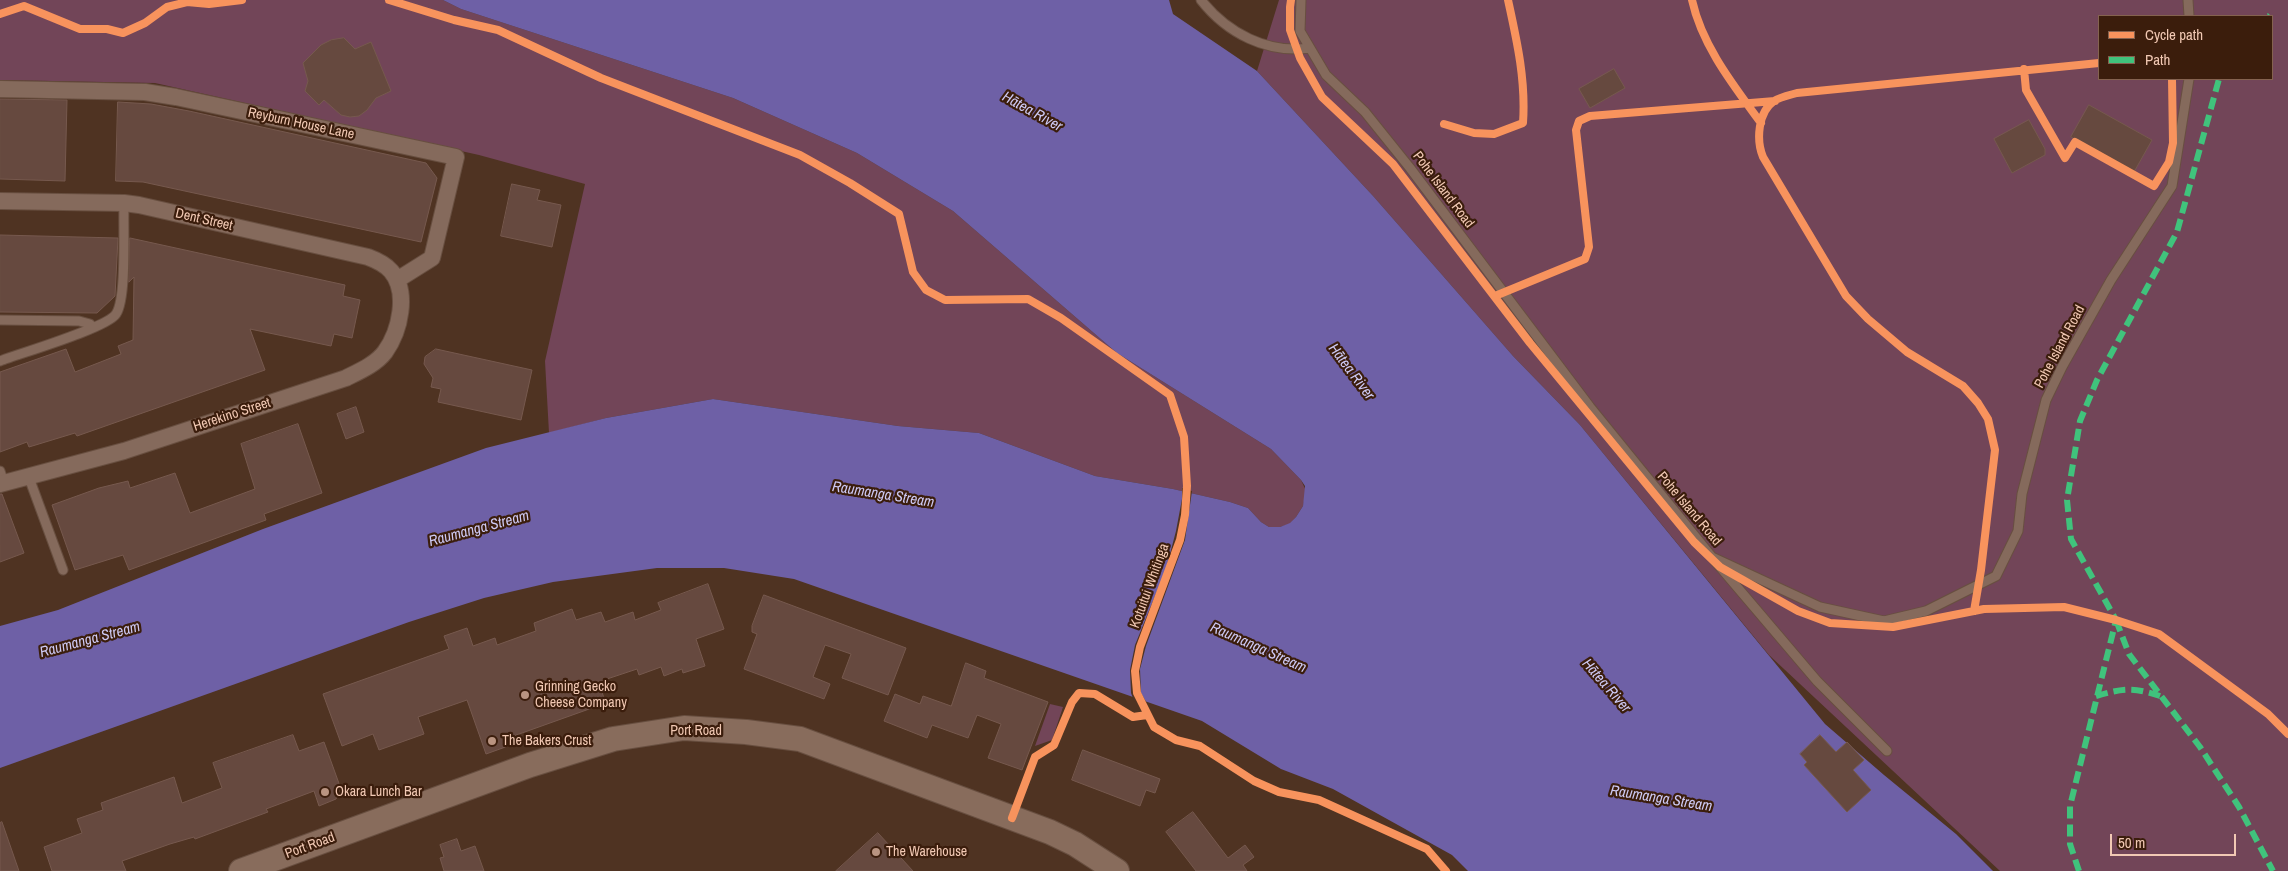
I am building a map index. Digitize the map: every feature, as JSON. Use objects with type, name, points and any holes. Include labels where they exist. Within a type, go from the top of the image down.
[{"type":"main road","name":"Port Road","points":[[241,871],[530,765],[613,739],[684,728],[746,732],[800,739],[1050,832],[1075,844],[1117,871]]},
{"type":"street","name":"Reyburn House Lane","points":[[0,89],[152,93],[456,157],[432,258],[397,280]]},
{"type":"street","name":"Dent Street","points":[[0,201],[124,203],[368,257],[390,269],[397,280]]},
{"type":"street","name":"Herekino Street","points":[[1,479],[28,475],[124,451],[337,381],[361,371],[384,353],[393,338],[400,306],[400,290],[397,280]]},
{"type":"lane","points":[[1201,0],[1212,14],[1234,32],[1250,40],[1270,47],[1298,50],[1310,48]]},
{"type":"lane","name":"Pohe Island Road","points":[[1301,0],[1300,31],[1326,75],[1365,112],[1410,168],[1590,407],[1712,557],[1817,681],[1887,751]]},
{"type":"lane","points":[[2188,0],[2189,15]]},
{"type":"lane","name":"Pohe Island Road","points":[[1712,557],[1820,608],[1884,620],[1926,611],[1996,576],[2018,531],[2022,494],[2046,400],[2062,367],[2111,280],[2172,186],[2189,80]]},
{"type":"lane","points":[[0,361],[86,331],[116,315],[120,306],[124,203]]},
{"type":"lane","points":[[0,320],[79,321],[86,322],[92,327]]},
{"type":"lane","points":[[28,475],[63,570]]},
{"type":"shaded area","points":[[0,0],[443,0],[461,9],[733,98],[857,153],[953,211],[1117,353],[1271,449],[1301,480],[1306,491],[1303,506],[1290,524],[1280,527],[1269,527],[1261,522],[1248,508],[1230,502],[1173,489],[1095,476],[979,433],[898,426],[713,399],[606,418],[549,433],[545,361],[585,184],[479,155],[155,83],[0,80]]},
{"type":"shaded area","points":[[1279,0],[2288,0],[2288,871],[2000,871],[1769,655],[1580,425],[1513,356],[1374,197],[1257,71]]},
{"type":"shaded area","points":[[1050,704],[1063,707],[1052,740],[1035,746]]},
{"type":"water","points":[[443,0],[1169,0],[1173,14],[1257,71],[1374,197],[1513,356],[1580,425],[1825,724],[1956,834],[1993,871],[1468,871],[1452,855],[1333,789],[1281,769],[1202,721],[794,579],[724,568],[657,568],[553,582],[484,598],[409,622],[0,768],[0,626],[58,610],[263,529],[486,448],[606,418],[713,399],[898,426],[979,433],[1095,476],[1173,489],[1230,502],[1248,508],[1261,522],[1269,527],[1280,527],[1290,523],[1303,506],[1305,486],[1271,449],[1117,353],[953,211],[857,153],[733,98],[461,9]]},
{"type":"pier","points":[[1182,488],[1192,491],[1185,540],[1146,646],[1140,669],[1141,693],[1148,705],[1134,701],[1131,693],[1130,670],[1135,645],[1166,569],[1176,531],[1182,499]]},
{"type":"building","points":[[344,38],[355,49],[371,42],[391,91],[376,98],[367,110],[359,116],[341,115],[324,100],[319,105],[305,91],[308,81],[303,63],[321,45],[331,40]]},
{"type":"building","points":[[1614,69],[1625,88],[1590,108],[1579,89]]},
{"type":"building","points":[[0,99],[67,100],[65,181],[0,179]]},
{"type":"building","points":[[118,102],[151,104],[189,111],[426,163],[437,178],[421,242],[143,182],[116,181]]},
{"type":"building","points":[[2089,105],[2152,140],[2134,172],[2071,137]]},
{"type":"building","points":[[2029,120],[2045,149],[2045,155],[2012,173],[1994,139]]},
{"type":"building","points":[[512,184],[540,190],[537,200],[561,205],[552,247],[501,236]]},
{"type":"building","points":[[0,235],[118,238],[115,296],[97,313],[0,312]]},
{"type":"building","points":[[130,238],[345,285],[343,296],[360,300],[352,338],[334,334],[331,346],[250,329],[265,370],[77,436],[75,433],[29,447],[27,442],[0,452],[0,372],[66,349],[75,372],[121,354],[118,346],[133,340],[134,277],[129,282]]},
{"type":"building","points":[[436,349],[532,370],[521,420],[438,402],[441,389],[431,387],[433,378],[424,364],[425,357]]},
{"type":"building","points":[[356,407],[364,432],[346,439],[337,414]]},
{"type":"building","points":[[298,424],[322,493],[264,514],[266,520],[129,570],[123,555],[75,570],[52,505],[99,488],[128,481],[130,488],[175,473],[190,513],[255,489],[241,444]]},
{"type":"building","points":[[0,494],[2,494],[24,553],[0,562]]},
{"type":"building","points":[[708,584],[724,629],[696,639],[705,666],[683,673],[682,669],[664,676],[661,667],[639,675],[637,669],[598,682],[606,703],[508,738],[511,745],[486,754],[467,700],[418,717],[424,734],[379,750],[373,734],[342,746],[323,694],[449,649],[444,636],[467,628],[473,646],[495,638],[497,645],[536,631],[534,623],[572,609],[576,620],[601,612],[605,622],[633,612],[635,620],[661,610],[658,603]]},
{"type":"building","points":[[764,595],[906,648],[888,695],[842,678],[851,654],[825,645],[813,677],[830,684],[824,699],[744,669],[757,634],[752,632],[752,626]]},
{"type":"building","points":[[966,663],[986,671],[984,678],[1048,702],[1022,770],[988,758],[1001,724],[977,715],[968,738],[932,725],[927,738],[884,721],[895,694],[920,704],[923,696],[951,706]]},
{"type":"building","points":[[293,735],[299,751],[324,742],[341,789],[336,799],[319,806],[314,791],[266,809],[268,812],[195,839],[194,837],[170,844],[122,861],[126,871],[52,871],[44,847],[82,833],[77,819],[103,810],[101,803],[174,777],[182,803],[222,788],[213,763]]},
{"type":"building","points":[[1820,735],[1836,752],[1847,742],[1864,760],[1853,770],[1871,790],[1847,812],[1804,765],[1807,762],[1800,754]]},
{"type":"building","points":[[1083,750],[1160,779],[1155,793],[1146,790],[1140,806],[1072,780]]},
{"type":"building","points":[[1193,812],[1228,858],[1245,845],[1254,857],[1243,865],[1247,871],[1196,871],[1166,832]]},
{"type":"building","points":[[2,822],[19,871],[0,871],[0,823]]},
{"type":"building","name":"The Warehouse","points":[[878,833],[913,871],[836,871]]},
{"type":"building","points":[[457,839],[461,851],[475,846],[484,871],[444,871],[440,858],[444,857],[440,845]]},
{"type":"marked path","points":[[2079,871],[2070,844],[2070,806],[2116,620],[2071,539],[2067,500],[2080,421],[2097,380],[2177,232],[2219,80]]},
{"type":"marked path","points":[[2116,620],[2129,654],[2200,747],[2239,807],[2273,871]]},
{"type":"marked path","points":[[2096,696],[2114,691],[2128,690],[2143,691],[2160,696]]},
{"type":"cycle path","points":[[0,14],[24,6],[80,29],[107,29],[123,33],[145,23],[167,7],[187,2],[209,4],[242,0]]},
{"type":"cycle path","name":"Kotuitui Whitinga","points":[[389,0],[454,20],[498,30],[601,78],[800,155],[850,183],[899,214],[913,272],[926,290],[945,300],[1028,299],[1061,318],[1170,395],[1184,437],[1187,486],[1185,515],[1180,540],[1140,647],[1135,671],[1137,693],[1154,727],[1176,740],[1200,746],[1254,781],[1279,792],[1319,800],[1427,849],[1446,871]]},
{"type":"cycle path","points":[[1291,0],[1290,30],[1300,58],[1322,97],[1393,164],[1530,343],[1694,542],[1720,567],[1798,611],[1830,623],[1893,627],[1984,609],[2064,607],[2116,620],[2159,634],[2268,714],[2288,734]]},
{"type":"cycle path","points":[[1444,124],[1474,133],[1494,134],[1523,123],[1522,76],[1508,0]]},
{"type":"cycle path","points":[[1692,0],[1703,33],[1711,49],[1730,80],[1761,123]]},
{"type":"cycle path","points":[[1974,611],[1981,570],[1995,450],[1988,419],[1978,403],[1963,386],[1907,352],[1868,319],[1846,296],[1763,157],[1759,135],[1760,127],[1765,112],[1774,101],[1797,93],[2098,63]]},
{"type":"cycle path","points":[[2024,69],[2026,90],[2065,158],[2075,142],[2154,186],[2169,162],[2173,143],[2172,80]]},
{"type":"cycle path","points":[[1495,296],[1585,259],[1589,247],[1576,130],[1579,121],[1590,116],[1775,101]]},
{"type":"cycle path","points":[[1012,818],[1035,757],[1054,745],[1072,702],[1079,693],[1095,694],[1133,717],[1147,715]]},
{"type":"place","name":"Grinning Gecko Cheese Company","points":[[525,695]]},
{"type":"place","name":"The Bakers Crust","points":[[492,741]]},
{"type":"place","name":"Okara Lunch Bar","points":[[325,792]]},
{"type":"place","name":"The Warehouse","points":[[876,852]]},
{"type":"water label","name":"Hātea River","points":[[1032,112]]},
{"type":"water label","name":"Hātea River","points":[[1351,372]]},
{"type":"water label","name":"Raumanga Stream","points":[[883,495]]},
{"type":"water label","name":"Raumanga Stream","points":[[479,529]]},
{"type":"water label","name":"Raumanga Stream","points":[[90,640]]},
{"type":"water label","name":"Raumanga Stream","points":[[1258,648]]},
{"type":"water label","name":"Hātea River","points":[[1606,686]]},
{"type":"water label","name":"Raumanga Stream","points":[[1661,799]]}]
